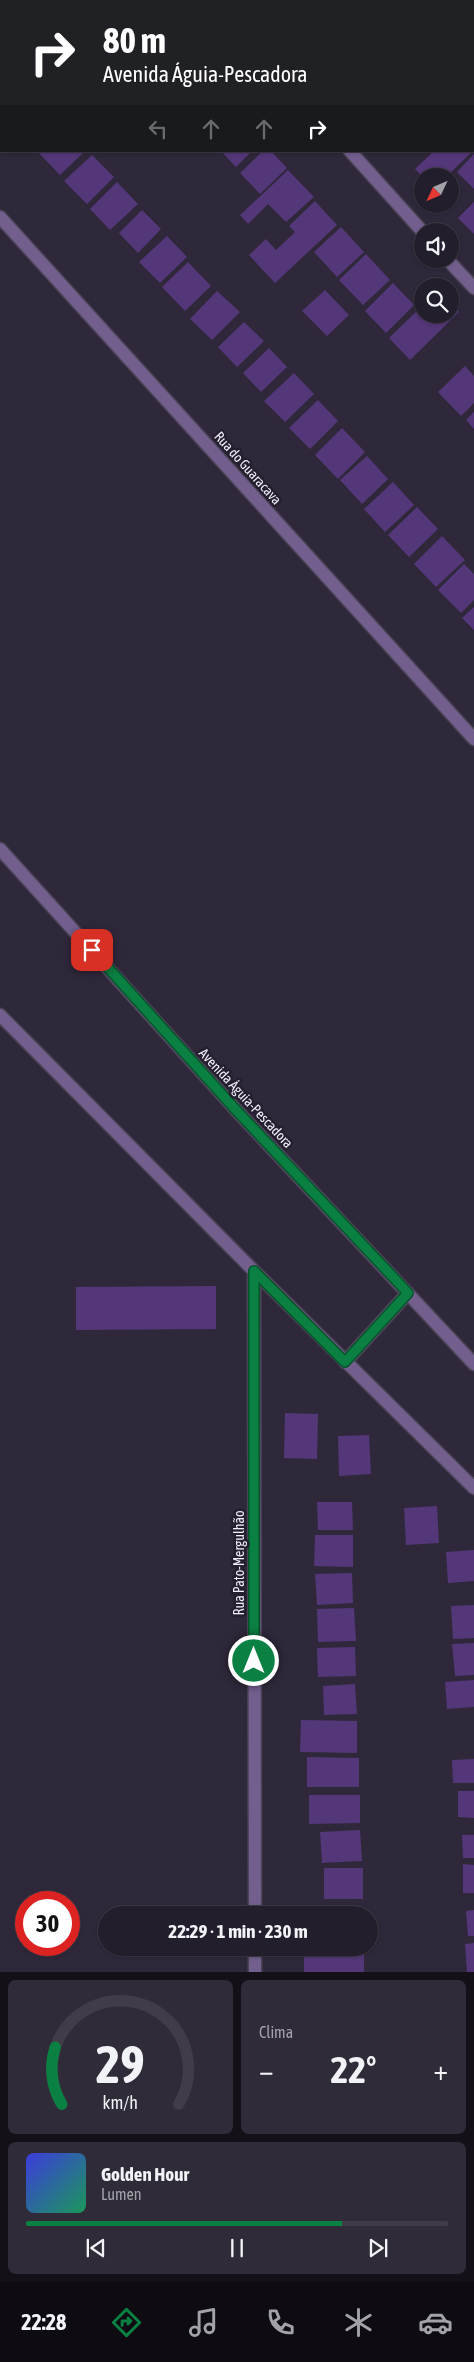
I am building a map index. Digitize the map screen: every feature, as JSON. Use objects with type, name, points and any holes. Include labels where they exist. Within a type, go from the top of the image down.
[{"type":"street","points":[[351,152],[415,223]]},
{"type":"street","name":"Rua do Guaracava","points":[[0,216],[474,739]]},
{"type":"street","points":[[455,268],[474,288]]},
{"type":"street","name":"Avenida Águia-Pescadora","points":[[0,849],[236,1110],[474,1364]]},
{"type":"street","points":[[0,1015],[345,1362],[474,1488]]},
{"type":"street","name":"Rua Pato-Mergulhão","points":[[254,1271],[255,1906]]},
{"type":"street","points":[[345,1362],[408,1293]]},
{"type":"street","points":[[255,1956],[255,1972]]},
{"type":"building","points":[[38,152],[84,152],[60,175]]},
{"type":"building","points":[[222,152],[251,152],[236,167]]},
{"type":"building","points":[[262,152],[272,152],[287,168],[260,194],[240,173]]},
{"type":"building","points":[[433,152],[472,152],[455,168],[416,168]]},
{"type":"building","points":[[474,154],[474,189],[459,174],[459,170]]},
{"type":"building","points":[[92,155],[114,177],[87,204],[64,181]]},
{"type":"building","points":[[288,170],[314,197],[286,222],[268,204],[248,224],[240,215]]},
{"type":"building","points":[[117,182],[138,204],[110,230],[90,209]]},
{"type":"building","points":[[315,201],[337,225],[275,283],[249,255],[266,239],[276,250],[295,232],[289,226]]},
{"type":"building","points":[[474,202],[474,234],[458,218]]},
{"type":"building","points":[[142,210],[161,229],[138,253],[119,233]]},
{"type":"building","points":[[341,227],[364,252],[337,277],[314,252]]},
{"type":"building","points":[[167,236],[187,257],[160,283],[139,262]]},
{"type":"building","points":[[366,254],[390,280],[363,305],[339,280]]},
{"type":"building","points":[[188,262],[211,286],[185,311],[162,287]]},
{"type":"building","points":[[393,283],[414,305],[386,333],[365,311]]},
{"type":"building","points":[[325,290],[349,315],[327,336],[302,311]]},
{"type":"building","points":[[217,291],[240,312],[212,340],[190,319]]},
{"type":"building","points":[[414,314],[414,323],[448,323],[410,360],[389,338]]},
{"type":"building","points":[[244,322],[264,341],[237,367],[218,347]]},
{"type":"building","points":[[269,348],[287,367],[261,392],[243,373]]},
{"type":"building","points":[[465,366],[474,376],[474,403],[461,416],[438,392]]},
{"type":"building","points":[[294,373],[314,394],[285,422],[264,401]]},
{"type":"building","points":[[318,400],[338,421],[310,449],[289,428]]},
{"type":"building","points":[[474,412],[474,429],[466,420]]},
{"type":"building","points":[[342,428],[365,452],[338,479],[315,455]]},
{"type":"building","points":[[367,456],[388,479],[362,504],[340,480]]},
{"type":"building","points":[[393,482],[414,505],[385,532],[364,509]]},
{"type":"building","points":[[417,507],[438,529],[409,557],[388,535]]},
{"type":"building","points":[[442,536],[465,560],[436,587],[414,564]]},
{"type":"building","points":[[464,564],[474,574],[474,600],[461,613],[438,590]]},
{"type":"building","points":[[474,607],[474,630],[462,618]]},
{"type":"building","points":[[216,1286],[216,1329],[76,1330],[76,1287]]},
{"type":"building","points":[[285,1413],[318,1414],[317,1459],[284,1458]]},
{"type":"building","points":[[369,1435],[371,1474],[339,1476],[338,1436]]},
{"type":"building","points":[[317,1502],[352,1502],[353,1530],[318,1530]]},
{"type":"building","points":[[437,1506],[439,1543],[406,1545],[404,1508]]},
{"type":"building","points":[[315,1535],[353,1535],[353,1567],[314,1566]]},
{"type":"building","points":[[474,1550],[474,1581],[448,1583],[446,1552]]},
{"type":"building","points":[[352,1573],[353,1603],[317,1605],[315,1574]]},
{"type":"building","points":[[474,1605],[474,1638],[453,1639],[451,1606]]},
{"type":"building","points":[[354,1608],[356,1641],[318,1642],[317,1609]]},
{"type":"building","points":[[474,1643],[474,1675],[455,1676],[452,1644]]},
{"type":"building","points":[[355,1647],[356,1676],[318,1677],[317,1648]]},
{"type":"building","points":[[474,1680],[474,1707],[447,1709],[445,1682]]},
{"type":"building","points":[[355,1684],[357,1714],[324,1715],[323,1686]]},
{"type":"building","points":[[301,1720],[357,1721],[357,1753],[300,1752]]},
{"type":"building","points":[[307,1757],[359,1758],[359,1787],[307,1787]]},
{"type":"building","points":[[474,1759],[474,1783],[453,1783],[452,1760]]},
{"type":"building","points":[[458,1791],[474,1791],[474,1818],[458,1817]]},
{"type":"building","points":[[309,1795],[360,1795],[360,1823],[309,1824]]},
{"type":"building","points":[[360,1830],[362,1861],[322,1863],[320,1832]]},
{"type":"building","points":[[462,1835],[474,1835],[474,1858],[463,1858]]},
{"type":"building","points":[[463,1864],[474,1865],[474,1893],[463,1893]]},
{"type":"building","points":[[324,1868],[363,1868],[363,1899],[324,1899]]},
{"type":"building","points":[[474,1910],[474,1936],[468,1936],[466,1911]]},
{"type":"building","points":[[474,1943],[474,1972],[467,1972],[465,1944]]},
{"type":"building","points":[[304,1956],[364,1956],[364,1972],[304,1972]]},
{"type":"route","points":[[92,950],[236,1110],[408,1293],[345,1362],[254,1271],[254,1661]]}]
